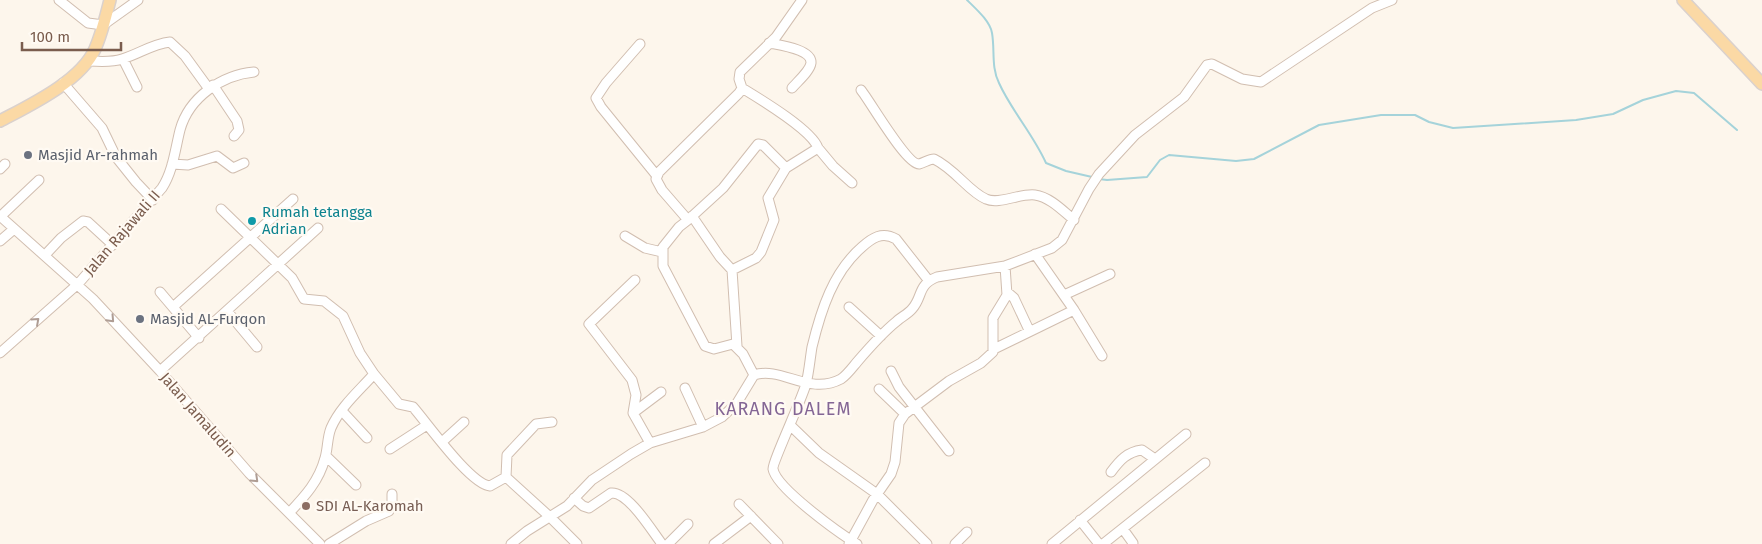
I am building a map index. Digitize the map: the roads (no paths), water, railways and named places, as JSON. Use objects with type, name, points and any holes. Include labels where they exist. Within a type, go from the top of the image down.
[{"type":"main road","points":[[0,121],[28,106],[63,83],[87,61],[95,48],[110,0]]},
{"type":"main road","points":[[1683,0],[1762,84]]},
{"type":"street","points":[[59,0],[88,23],[103,25],[138,0]]},
{"type":"street","points":[[802,0],[786,26],[740,72],[738,79],[742,88],[779,110],[813,139],[833,166],[852,183]]},
{"type":"street","points":[[511,544],[574,498],[602,473],[650,443],[703,427],[730,411],[754,374],[762,373],[778,376],[806,384],[823,384],[841,379],[881,336],[913,308],[920,291],[929,281],[937,277],[1005,266],[1058,244],[1066,236],[1092,183],[1099,174],[1136,135],[1184,98],[1206,65],[1212,64],[1242,79],[1260,82],[1372,8],[1392,0]]},
{"type":"street","points":[[87,61],[109,62],[122,59],[150,46],[170,42],[185,56],[237,121],[239,130],[234,136]]},
{"type":"street","points":[[769,43],[797,49],[810,59],[811,62],[808,69],[792,88]]},
{"type":"street","points":[[640,44],[606,83],[596,98],[601,107],[657,176],[657,182],[662,190],[690,218],[732,270],[737,346],[754,374]]},
{"type":"street","points":[[122,59],[137,87]]},
{"type":"street","points":[[211,87],[228,77],[254,72]]},
{"type":"street","points":[[63,83],[102,128],[116,156],[153,200]]},
{"type":"street","name":"Jalan Rajawali II","points":[[0,353],[78,284],[153,200],[168,178],[185,117],[211,87]]},
{"type":"street","points":[[657,176],[697,133],[733,100],[742,88]]},
{"type":"street","points":[[861,90],[896,141],[914,162],[919,164],[934,159],[944,163],[980,196],[988,200],[1035,194],[1050,201],[1074,220]]},
{"type":"street","points":[[737,346],[733,344],[714,349],[705,346],[663,266],[662,252],[669,238],[723,188],[758,144],[763,145],[786,168]]},
{"type":"street","points":[[732,270],[756,258],[761,252],[774,220],[768,198],[786,168],[818,148]]},
{"type":"street","points":[[172,164],[188,165],[217,156],[233,168],[244,163]]},
{"type":"street","points":[[0,216],[39,180]]},
{"type":"street","points":[[173,307],[293,200]]},
{"type":"street","points":[[221,209],[292,278],[304,299],[324,301],[343,316],[360,353],[374,374],[399,404],[413,407],[442,442],[484,485],[490,486],[506,477]]},
{"type":"street","name":"Jalan Jamaludin","points":[[0,216],[78,284],[160,371],[249,472],[320,544]]},
{"type":"street","points":[[44,255],[61,238],[83,221],[88,222],[113,245]]},
{"type":"street","points":[[160,371],[199,338],[318,228]]},
{"type":"street","points":[[0,241],[14,229]]},
{"type":"street","points":[[929,281],[896,238],[884,235],[872,238],[848,260],[834,280],[813,345],[806,384],[791,426],[773,461],[773,472],[788,490],[820,519],[853,543],[877,494],[891,474],[899,423],[905,414],[949,381],[981,363],[994,349],[1029,330],[1074,310]]},
{"type":"street","points":[[626,236],[645,248],[662,252]]},
{"type":"street","points":[[1035,254],[1074,310],[1102,356]]},
{"type":"street","points":[[994,349],[993,318],[1007,292],[1005,266]]},
{"type":"street","points":[[1064,295],[1110,274]]},
{"type":"street","points":[[635,280],[589,324],[632,380],[636,395],[633,413],[650,443]]},
{"type":"street","points":[[160,292],[199,338]]},
{"type":"street","points":[[1007,292],[1014,298],[1029,330]]},
{"type":"street","points":[[849,308],[881,336]]},
{"type":"street","points":[[227,311],[257,347]]},
{"type":"street","points":[[891,371],[914,407],[949,451]]},
{"type":"street","points":[[290,512],[309,492],[326,456],[330,430],[342,411],[374,374]]},
{"type":"street","points":[[685,388],[703,427]]},
{"type":"street","points":[[879,389],[905,414]]},
{"type":"street","points":[[633,413],[661,392]]},
{"type":"street","points":[[342,411],[367,438]]},
{"type":"street","points":[[442,442],[464,422]]},
{"type":"street","points":[[552,422],[536,424],[515,443],[506,455],[506,477],[550,516],[577,544]]},
{"type":"street","points":[[390,449],[427,425]]},
{"type":"street","points":[[791,426],[819,453],[877,494],[927,544]]},
{"type":"street","points":[[1052,544],[1186,434]]},
{"type":"street","points":[[1111,472],[1132,451],[1142,450],[1155,459]]},
{"type":"street","points":[[326,456],[356,485]]},
{"type":"street","points":[[1080,520],[1101,544],[1123,529],[1205,463]]},
{"type":"street","points":[[329,544],[366,521],[389,510],[392,504],[392,494]]},
{"type":"street","points":[[574,498],[583,506],[589,508],[608,494],[618,494],[634,506],[662,544]]},
{"type":"street","points":[[739,504],[778,544]]},
{"type":"street","points":[[714,544],[751,516]]},
{"type":"street","points":[[668,544],[688,524]]},
{"type":"street","points":[[1123,529],[1133,543]]},
{"type":"street","points":[[955,544],[967,532]]},
{"type":"waterway","points":[[967,0],[989,24],[993,39],[995,71],[999,83],[1046,163],[1066,171],[1092,177]]},
{"type":"waterway","points":[[1099,179],[1147,177],[1160,160],[1169,155],[1236,161],[1254,159],[1319,125],[1381,115],[1415,115],[1429,122],[1453,128],[1576,120],[1613,114],[1643,100],[1676,91],[1694,93],[1737,130]]},
{"type":"place","name":"Masjid Ar-rahmah","points":[[28,155]]},
{"type":"place","name":"Rumah tetangga Adrian","points":[[252,221]]},
{"type":"place","name":"Masjid AL-Furqon","points":[[140,319]]},
{"type":"place","name":"SDI AL-Karomah","points":[[306,506]]},
{"type":"district","name":"KARANG DALEM","points":[[783,409]]}]
